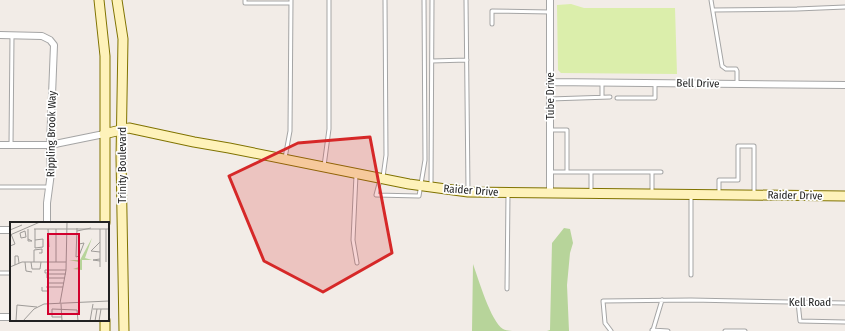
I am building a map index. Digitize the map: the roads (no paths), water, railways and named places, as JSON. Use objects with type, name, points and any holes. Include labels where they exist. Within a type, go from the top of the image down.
[{"type":"main road","name":"Trinity Boulevard","points":[[99,0],[105,56],[104,222]]},
{"type":"main road","name":"Trinity Boulevard","points":[[117,0],[123,39],[121,157],[124,331]]},
{"type":"main road","name":"Raider Drive","points":[[104,134],[133,129],[381,179],[468,192],[845,196]]},
{"type":"street","name":"Tube Drive","points":[[550,0],[550,193]]},
{"type":"street","points":[[0,35],[12,36]]},
{"type":"street","name":"Rippling Brook Way","points":[[12,36],[42,36],[50,40],[54,45],[50,145],[51,173],[47,222]]},
{"type":"street","name":"Bell Drive","points":[[550,82],[845,85]]},
{"type":"street","points":[[0,145],[50,145],[104,134]]},
{"type":"lane","points":[[245,0],[245,3],[291,2],[290,131],[285,159]]},
{"type":"lane","points":[[324,167],[329,129],[329,0]]},
{"type":"lane","points":[[385,0],[386,155],[376,195],[419,196],[425,160],[424,0]]},
{"type":"lane","points":[[431,187],[432,0]]},
{"type":"lane","points":[[466,0],[468,192]]},
{"type":"lane","points":[[711,0],[722,66],[726,69],[736,69],[738,84]]},
{"type":"lane","points":[[713,10],[845,7]]},
{"type":"lane","points":[[492,24],[492,11],[550,12]]},
{"type":"lane","points":[[11,145],[12,36]]},
{"type":"lane","points":[[432,61],[467,60]]},
{"type":"lane","points":[[602,82],[602,97]]},
{"type":"lane","points":[[617,98],[655,98],[655,83]]},
{"type":"lane","points":[[550,99],[610,97]]},
{"type":"lane","points":[[550,130],[567,130],[567,172]]},
{"type":"lane","points":[[719,195],[719,180],[738,180],[738,146],[754,146],[754,195]]},
{"type":"lane","points":[[550,172],[660,172]]},
{"type":"lane","points":[[591,172],[591,193]]},
{"type":"lane","points":[[652,172],[652,194]]},
{"type":"lane","points":[[356,174],[353,240],[357,263]]},
{"type":"lane","points":[[0,187],[49,187]]},
{"type":"lane","points":[[507,289],[508,192]]},
{"type":"lane","points":[[691,194],[692,275]]},
{"type":"lane","points":[[662,300],[652,330],[668,331]]},
{"type":"lane","name":"Kell Road","points":[[611,331],[605,322],[603,301],[707,300],[845,303]]},
{"type":"lane","points":[[798,302],[800,321],[845,322]]},
{"type":"lane","points":[[725,331],[745,331]]}]
